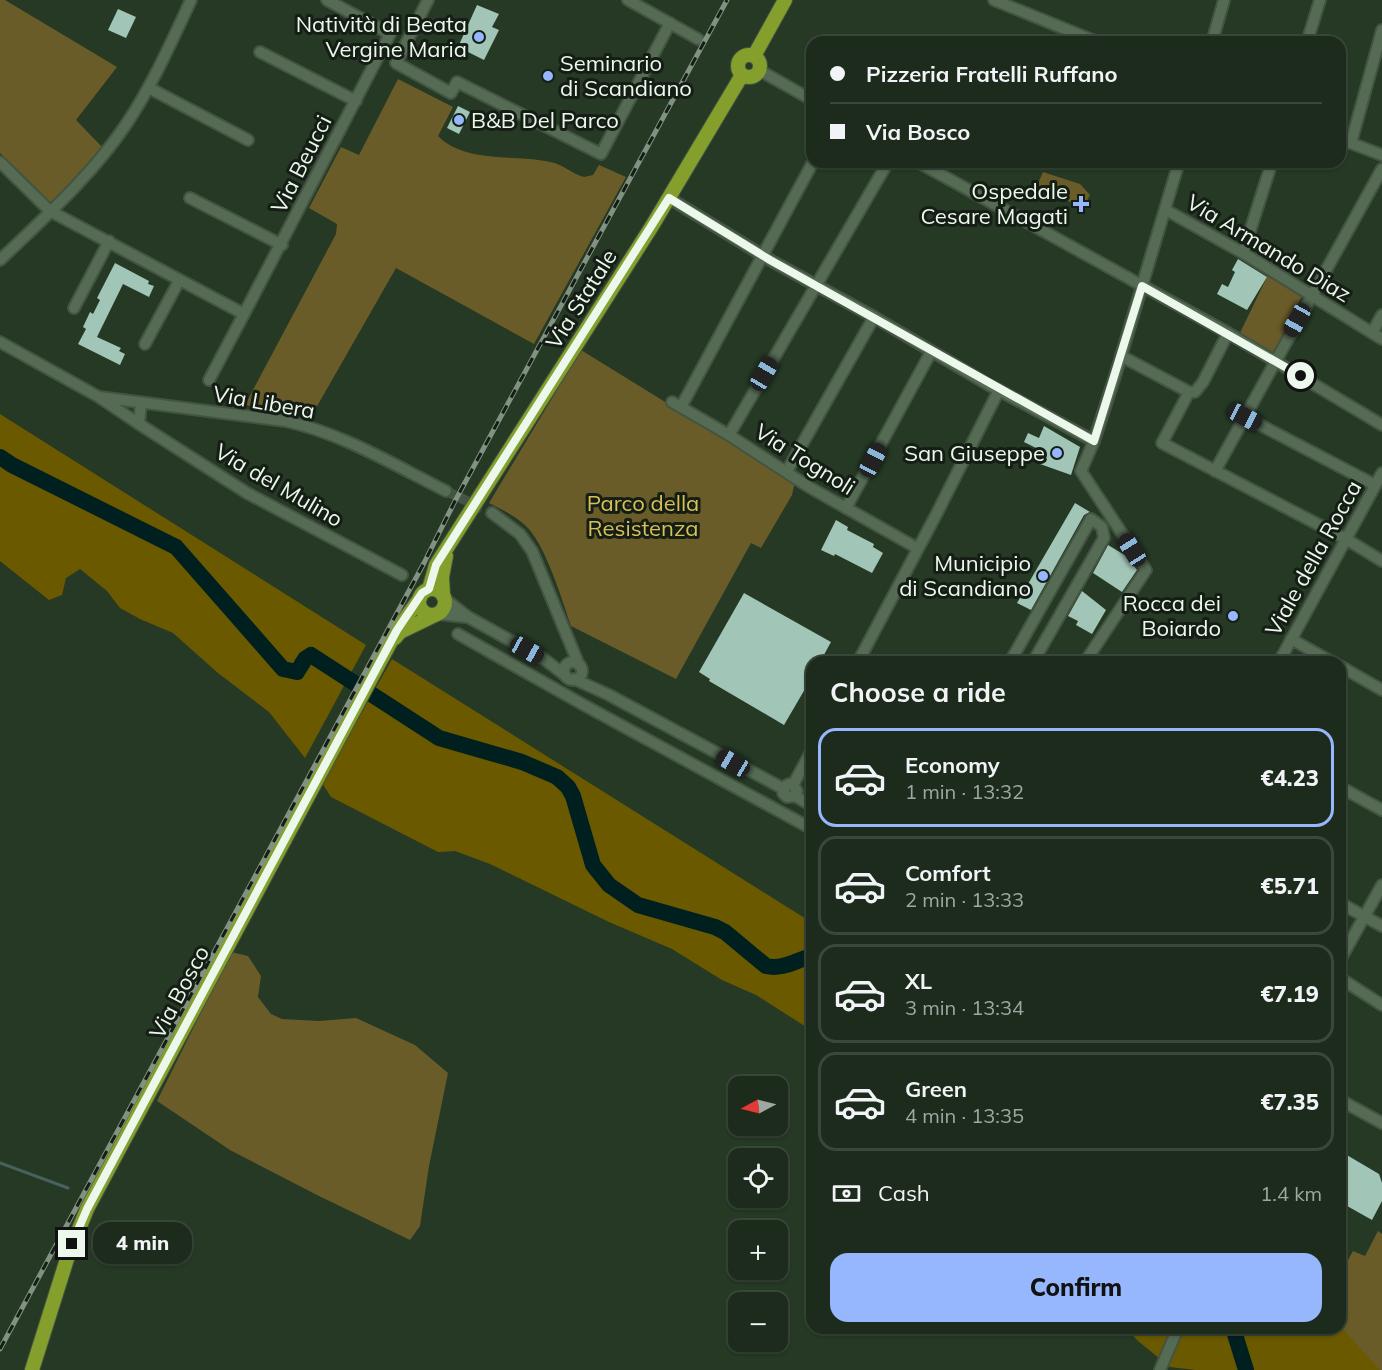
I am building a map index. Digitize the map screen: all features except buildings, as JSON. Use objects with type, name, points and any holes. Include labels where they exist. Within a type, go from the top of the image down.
[{"type":"main road","name":"Via Statale","points":[[392,642],[403,620],[424,594],[436,565],[450,542],[669,198],[742,75],[738,69],[739,61],[747,55],[754,56],[785,0]]},
{"type":"main road","points":[[742,75],[752,76],[759,70],[759,62],[754,56]]},
{"type":"main road","name":"Via Statale","points":[[437,614],[445,607],[442,577],[450,542]]},
{"type":"main road","points":[[437,614],[423,611],[419,604],[424,594],[437,590],[444,597]]},
{"type":"main road","points":[[392,642],[400,632],[437,614]]},
{"type":"main road","name":"Via Bosco","points":[[32,1370],[78,1229],[392,642]]},
{"type":"street","name":"Via Beucci","points":[[209,380],[282,245],[390,34],[327,0]]},
{"type":"street","points":[[428,0],[396,63],[451,93],[457,82],[601,154],[669,23]]},
{"type":"street","points":[[628,0],[698,39]]},
{"type":"street","points":[[994,0],[1082,36]]},
{"type":"street","points":[[1214,36],[1224,0]]},
{"type":"street","points":[[1310,36],[1320,0]]},
{"type":"street","points":[[0,260],[50,211],[114,141],[149,88],[189,1]]},
{"type":"street","points":[[1351,143],[1382,30]]},
{"type":"street","name":"Via Beucci","points":[[260,52],[356,101]]},
{"type":"street","points":[[759,70],[806,97]]},
{"type":"street","points":[[149,88],[248,140]]},
{"type":"street","points":[[1346,141],[1382,155]]},
{"type":"street","points":[[0,163],[50,211],[244,314]]},
{"type":"street","points":[[762,255],[810,168]]},
{"type":"street","points":[[729,435],[884,168]]},
{"type":"street","points":[[929,168],[1228,333],[1382,425]]},
{"type":"street","points":[[1088,656],[1146,570],[1081,471],[1094,441],[1177,168]]},
{"type":"street","points":[[1243,253],[1270,168]]},
{"type":"street","points":[[1215,471],[1382,169]]},
{"type":"street","name":"Via Beucci","points":[[190,198],[282,245]]},
{"type":"street","points":[[669,198],[762,255],[874,317],[931,352],[1094,441]]},
{"type":"street","name":"Via Armando Diaz","points":[[1166,210],[1243,253],[1377,336]]},
{"type":"street","points":[[74,308],[109,241]]},
{"type":"street","name":"Via Tognoli","points":[[762,255],[677,404],[787,471],[808,487],[917,548]]},
{"type":"street","points":[[145,344],[178,280]]},
{"type":"street","points":[[1377,336],[1382,315]]},
{"type":"street","points":[[787,471],[874,317]]},
{"type":"street","points":[[1228,333],[1203,382],[1192,392],[1162,443],[1346,539],[1382,561]]},
{"type":"street","name":"Via del Mulino","points":[[0,342],[99,397],[247,493],[402,575]]},
{"type":"street","points":[[846,508],[931,352]]},
{"type":"street","points":[[1121,356],[1192,392]]},
{"type":"street","points":[[861,656],[999,390]]},
{"type":"street","name":"Via Libera","points":[[99,397],[285,421],[307,426],[355,446],[446,491]]},
{"type":"street","points":[[139,424],[141,403]]},
{"type":"street","points":[[1245,417],[1375,485]]},
{"type":"street","name":"Viale della Rocca","points":[[1282,656],[1382,473]]},
{"type":"street","points":[[492,513],[520,534],[532,551],[569,640],[573,670]]},
{"type":"street","points":[[1013,656],[1091,519],[1102,527],[1104,538],[1036,656]]},
{"type":"street","points":[[444,597],[468,617],[544,659],[573,670],[609,694],[791,790],[806,801]]},
{"type":"street","points":[[437,614],[468,617]]},
{"type":"street","points":[[1033,620],[1051,631]]},
{"type":"street","points":[[458,634],[806,826]]},
{"type":"street","points":[[1291,639],[1321,656]]},
{"type":"street","points":[[1346,669],[1382,690]]},
{"type":"street","points":[[791,790],[806,761]]},
{"type":"street","points":[[1346,790],[1382,810]]},
{"type":"street","points":[[1346,949],[1382,885]]},
{"type":"street","points":[[1346,906],[1382,926]]},
{"type":"street","points":[[1346,982],[1382,1005]]},
{"type":"street","points":[[1346,1103],[1382,1124]]},
{"type":"street","points":[[1160,1370],[1175,1334]]},
{"type":"green space","points":[[0,0],[5,0],[117,67],[76,120],[104,149],[50,208],[0,153]]},
{"type":"green space","points":[[398,79],[453,107],[438,136],[449,145],[462,151],[550,162],[584,177],[593,175],[599,165],[626,177],[534,344],[396,268],[312,415],[245,405],[336,234],[337,224],[309,208],[341,147],[359,155]]},
{"type":"green space","points":[[1043,172],[1080,184],[1090,195],[1083,208],[1037,186]]},
{"type":"green space","points":[[1268,275],[1302,296],[1272,356],[1238,337]]},
{"type":"green space","name":"Parco della Resistenza","points":[[581,350],[795,482],[792,495],[761,548],[751,543],[676,679],[571,626],[553,575],[535,537],[519,520],[489,503]]},
{"type":"green space","points":[[231,952],[248,956],[261,976],[258,997],[271,1014],[282,1019],[319,1021],[356,1018],[415,1045],[448,1073],[429,1166],[420,1226],[410,1240],[230,1150],[157,1101]]},
{"type":"green space","points":[[1378,1231],[1382,1234],[1382,1370],[1379,1370],[1346,1334],[1346,1264],[1353,1251],[1365,1256]]},
{"type":"shaded area","points":[[0,414],[366,645],[305,758],[269,712],[218,673],[173,633],[120,608],[107,591],[80,569],[66,578],[62,595],[49,600],[0,561]]},
{"type":"shaded area","points":[[392,659],[806,919],[806,1027],[756,995],[722,980],[672,949],[609,922],[490,864],[455,851],[438,852],[331,797],[322,783]]},
{"type":"shaded area","points":[[1346,1333],[1380,1370],[1196,1370],[1170,1367],[1132,1334]]},
{"type":"waterway","points":[[0,457],[176,547],[283,669],[297,672],[305,659],[311,655],[439,738],[522,762],[557,777],[568,787],[573,796],[593,865],[609,885],[638,905],[715,927],[725,932],[766,966],[784,966],[806,958]]},
{"type":"waterway","points":[[0,1163],[68,1188]]},
{"type":"waterway","points":[[1235,1334],[1246,1370]]},
{"type":"tunnel","points":[[446,491],[492,513]]},
{"type":"railway","points":[[0,1349],[727,0]]},
{"type":"place","name":"Natività di Beata Vergine Maria","points":[[479,37]]},
{"type":"place","name":"Seminario di Scandiano","points":[[548,76]]},
{"type":"place","name":"B&B Del Parco","points":[[459,120]]},
{"type":"place","name":"Ospedale Cesare Magati","points":[[1081,204]]},
{"type":"place","name":"San Giuseppe","points":[[1057,453]]},
{"type":"place","name":"Municipio di Scandiano","points":[[1043,576]]},
{"type":"place","name":"Rocca dei Boiardo","points":[[1233,616]]},
{"type":"route","points":[[72,1244],[87,1209],[397,630],[422,593],[429,589],[436,565],[669,198],[770,260],[999,390],[1094,441],[1142,286],[1301,376]]}]
